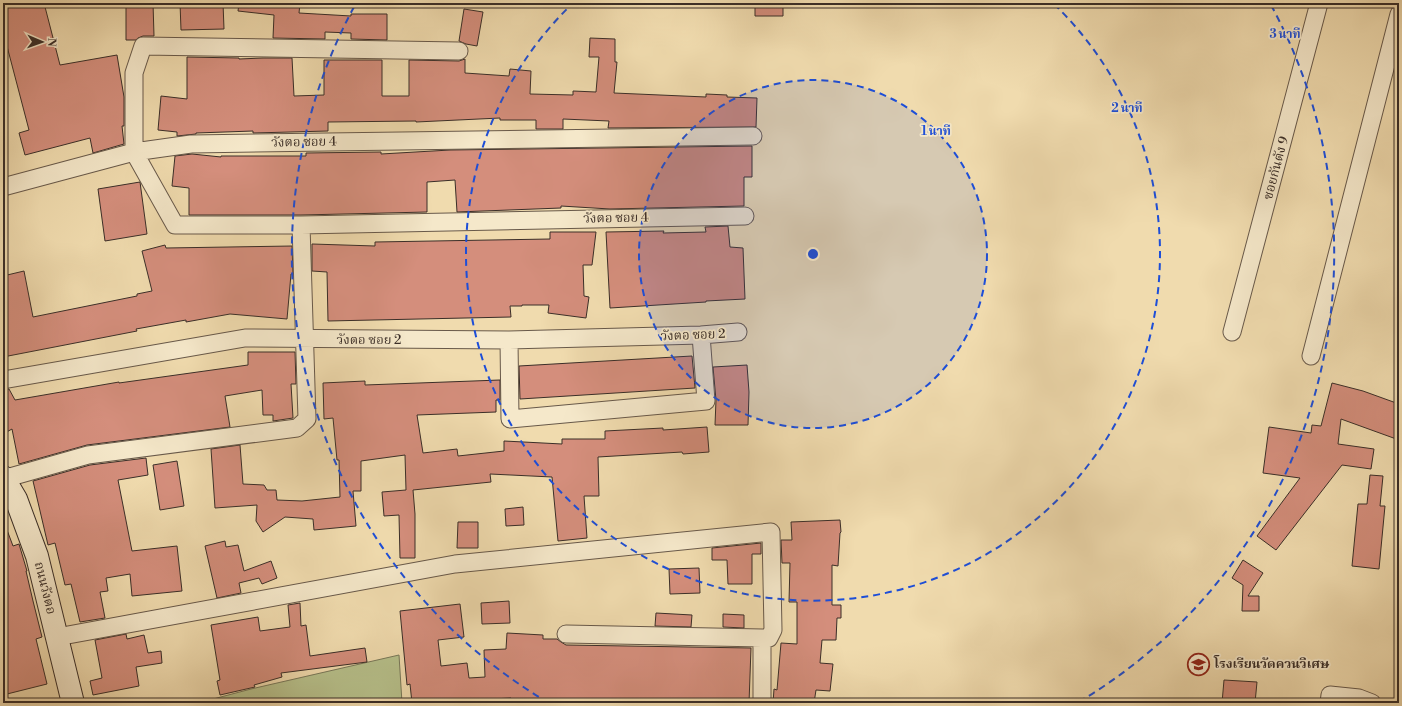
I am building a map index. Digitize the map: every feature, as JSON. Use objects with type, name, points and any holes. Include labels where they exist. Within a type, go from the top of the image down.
[{"type":"street","name":"ซอยกันตัง 9","points":[[1232,332],[1319,3]]},
{"type":"street","points":[[1311,356],[1399,14]]},
{"type":"street","points":[[134,152],[134,73],[143,46],[460,51]]},
{"type":"street","name":"วังตอ ซอย 4","points":[[3,187],[134,152],[191,144],[753,136]]},
{"type":"street","name":"วังตอ ซอย 4","points":[[134,152],[175,225],[301,225],[745,216]]},
{"type":"street","points":[[3,478],[88,455],[296,428],[307,419],[306,339],[301,225]]},
{"type":"street","name":"วังตอ ซอย 2","points":[[3,380],[245,338],[509,340],[701,335],[738,332]]},
{"type":"street","points":[[509,340],[510,419],[706,401],[701,335]]},
{"type":"street","name":"ถนนวังตอ","points":[[3,478],[16,499],[37,556],[73,703]]},
{"type":"street","points":[[57,637],[455,564],[771,532],[773,630],[769,638],[566,634]]},
{"type":"street","points":[[762,638],[762,703]]},
{"type":"street","points":[[1329,703],[1330,696],[1349,700],[1359,698],[1372,703]]},
{"type":"green space","points":[[399,655],[402,703],[198,703],[251,689]]},
{"type":"building","points":[[44,3],[60,65],[117,55],[124,97],[124,126],[122,126],[124,144],[93,153],[90,138],[25,155],[19,133],[29,130],[3,31],[3,4]]},
{"type":"building","points":[[126,3],[153,3],[154,36],[143,36],[136,40],[126,40]]},
{"type":"building","points":[[180,3],[223,3],[224,29],[181,30]]},
{"type":"building","points":[[239,3],[300,3],[299,13],[351,16],[351,14],[387,14],[387,40],[351,39],[351,33],[325,32],[325,39],[273,38],[274,15],[238,11]]},
{"type":"building","points":[[755,3],[783,3],[783,16],[755,16]]},
{"type":"building","points":[[464,9],[483,12],[477,46],[459,41]]},
{"type":"building","points":[[590,38],[615,39],[615,62],[617,62],[614,93],[706,97],[706,94],[727,95],[727,97],[757,98],[756,127],[608,128],[609,121],[563,119],[563,129],[536,129],[536,120],[500,120],[500,118],[416,122],[328,122],[328,131],[253,133],[253,131],[196,133],[177,136],[177,132],[158,130],[161,96],[187,99],[187,57],[239,59],[292,58],[294,96],[324,95],[324,60],[382,60],[382,96],[409,96],[409,60],[459,61],[465,59],[465,73],[509,76],[510,69],[531,71],[530,94],[573,95],[573,91],[596,92],[599,57],[589,57]]},
{"type":"building","points":[[752,146],[752,177],[744,177],[744,206],[610,209],[561,206],[561,208],[457,212],[455,180],[427,182],[427,212],[301,215],[189,215],[189,188],[172,186],[175,156],[192,154],[221,157],[306,156],[306,153],[381,152],[381,154],[450,150]]},
{"type":"building","points":[[140,182],[147,234],[105,241],[98,189]]},
{"type":"building","points":[[728,226],[730,247],[743,248],[745,299],[610,308],[606,232],[706,232],[705,227]]},
{"type":"building","points":[[550,232],[596,232],[592,265],[583,265],[584,296],[589,297],[586,318],[548,313],[549,305],[522,305],[510,306],[511,317],[328,321],[327,272],[312,271],[312,244],[375,246],[375,242],[550,239]]},
{"type":"building","points":[[165,245],[166,248],[292,246],[293,274],[291,274],[287,319],[230,314],[136,329],[137,331],[3,357],[3,276],[24,271],[33,317],[137,296],[137,294],[152,291],[142,251]]},
{"type":"building","points":[[248,352],[295,352],[296,384],[291,384],[293,418],[273,421],[273,415],[263,415],[262,390],[225,396],[230,427],[87,445],[19,464],[12,429],[3,434],[3,390],[9,389],[15,400],[119,382],[248,365]]},
{"type":"building","points":[[692,356],[695,388],[520,399],[519,366]]},
{"type":"building","points":[[747,365],[749,392],[748,425],[715,425],[716,400],[713,367]]},
{"type":"building","points":[[500,380],[500,400],[496,400],[496,412],[417,415],[423,453],[457,449],[458,456],[504,451],[504,441],[562,444],[562,439],[605,439],[605,431],[663,428],[663,430],[707,427],[709,452],[683,454],[682,452],[598,457],[599,496],[584,496],[587,538],[558,541],[552,477],[490,474],[491,482],[413,490],[415,514],[415,558],[400,558],[399,515],[384,516],[382,492],[406,490],[405,455],[361,461],[361,491],[353,491],[356,526],[314,530],[313,519],[285,517],[263,532],[256,521],[257,505],[215,508],[211,449],[240,445],[243,484],[264,485],[267,490],[276,490],[277,500],[302,501],[340,497],[339,460],[337,460],[333,418],[324,419],[323,383],[365,381],[365,385]]},
{"type":"building","points":[[1332,383],[1363,391],[1399,404],[1399,440],[1341,419],[1338,444],[1374,449],[1371,469],[1342,465],[1276,550],[1257,536],[1300,478],[1263,473],[1269,427],[1311,433],[1312,425],[1321,426]]},
{"type":"building","points":[[146,458],[148,475],[118,480],[132,551],[177,546],[182,591],[132,596],[130,574],[106,578],[108,591],[100,592],[105,618],[80,622],[71,584],[65,585],[55,543],[48,545],[33,481],[90,465]]},
{"type":"building","points":[[177,461],[184,506],[160,510],[153,465]]},
{"type":"building","points":[[1370,475],[1383,476],[1380,506],[1385,506],[1379,569],[1352,566],[1358,504],[1367,504]]},
{"type":"building","points":[[523,507],[524,525],[506,526],[505,509]]},
{"type":"building","points":[[840,520],[841,532],[838,566],[832,565],[832,605],[841,605],[841,618],[837,618],[836,640],[822,640],[820,663],[833,664],[830,691],[816,690],[814,703],[773,703],[774,689],[777,690],[781,643],[797,644],[797,602],[789,602],[790,563],[782,563],[781,540],[792,540],[791,522]]},
{"type":"building","points":[[3,522],[13,546],[19,544],[27,571],[42,637],[36,639],[47,684],[3,695]]},
{"type":"building","points":[[458,522],[478,522],[478,548],[457,548]]},
{"type":"building","points":[[225,541],[226,547],[238,545],[244,571],[271,561],[277,578],[262,584],[259,578],[239,583],[241,593],[217,598],[205,546]]},
{"type":"building","points":[[761,543],[761,554],[752,554],[752,584],[728,584],[727,560],[712,560],[712,548]]},
{"type":"building","points":[[1243,560],[1263,573],[1248,596],[1259,596],[1259,611],[1242,611],[1243,585],[1232,578]]},
{"type":"building","points":[[699,568],[700,593],[670,594],[669,569]]},
{"type":"building","points":[[509,601],[510,623],[482,624],[481,603]]},
{"type":"building","points":[[300,603],[301,626],[306,625],[310,656],[365,648],[367,662],[281,673],[282,677],[254,685],[255,687],[220,695],[217,681],[220,680],[211,625],[258,617],[260,631],[290,627],[288,605]]},
{"type":"building","points":[[460,604],[464,637],[438,640],[441,666],[467,663],[469,678],[485,677],[484,650],[506,649],[507,633],[543,635],[543,639],[557,639],[566,645],[751,648],[749,703],[549,703],[511,700],[511,698],[455,701],[456,703],[412,703],[410,684],[407,685],[400,611]]},
{"type":"building","points":[[656,613],[692,615],[691,627],[655,626]]},
{"type":"building","points":[[723,614],[744,615],[744,628],[723,627]]},
{"type":"building","points":[[126,634],[127,639],[144,635],[148,653],[161,651],[162,663],[136,667],[139,686],[93,695],[90,681],[102,678],[95,640]]},
{"type":"building","points":[[1224,680],[1257,682],[1255,703],[1222,703]]},
{"type":"place","name":"โรงเรียนวัดควนวิเศษ","points":[[1198,664]]}]
